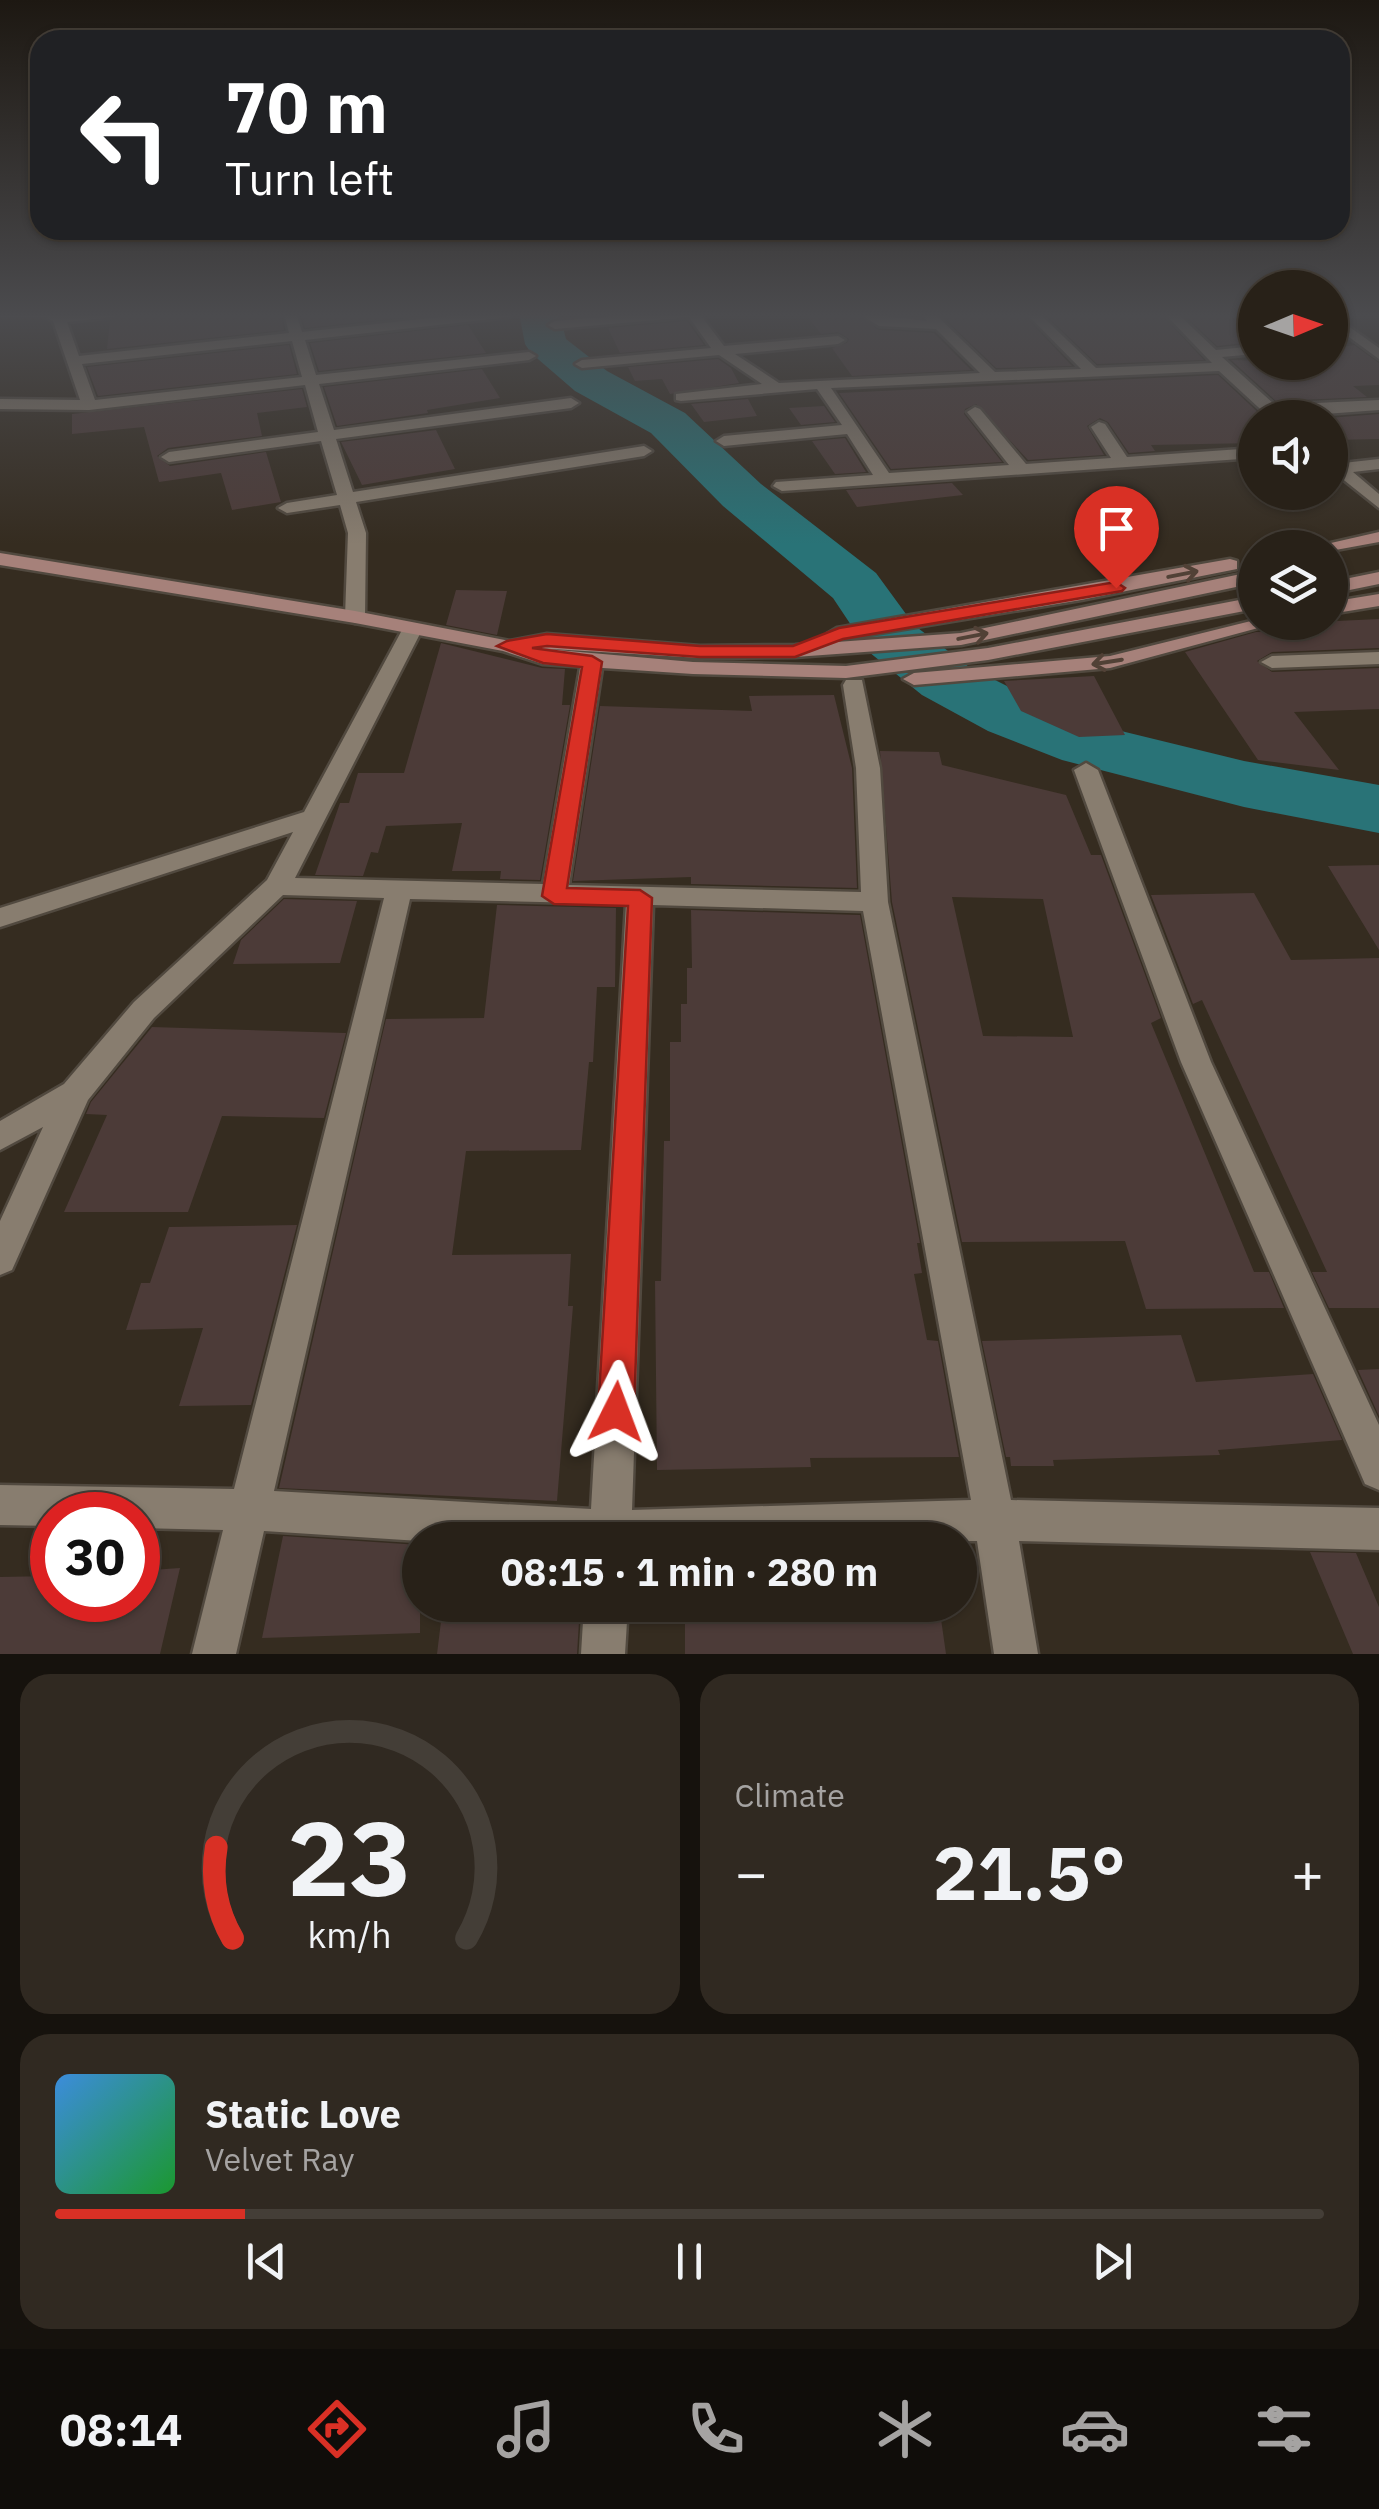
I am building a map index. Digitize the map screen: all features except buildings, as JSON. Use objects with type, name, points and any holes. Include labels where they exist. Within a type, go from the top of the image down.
[{"type":"main road","points":[[1348,543],[1379,537]]},
{"type":"main road","points":[[1348,557],[1379,553]]},
{"type":"main road","points":[[0,559],[355,617],[507,646],[543,658],[592,662],[795,662],[840,641],[949,616],[1238,563]]},
{"type":"main road","points":[[1348,584],[1379,578]]},
{"type":"main road","points":[[840,641],[962,639],[1238,581]]},
{"type":"main road","points":[[1348,605],[1379,600]]},
{"type":"main road","points":[[857,680],[1238,606]]},
{"type":"main road","points":[[507,646],[547,640],[700,652],[795,662],[857,680],[1110,662],[1238,630]]},
{"type":"street","points":[[83,390],[89,406]]},
{"type":"street","points":[[0,404],[89,406],[228,390]]},
{"type":"street","points":[[311,390],[357,533],[355,617]]},
{"type":"street","points":[[681,398],[748,390]]},
{"type":"street","points":[[826,390],[882,476]]},
{"type":"street","points":[[169,457],[571,403]]},
{"type":"street","points":[[1348,407],[1379,404]]},
{"type":"street","points":[[975,412],[1020,468]]},
{"type":"street","points":[[1098,427],[1122,462]]},
{"type":"street","points":[[724,442],[852,429]]},
{"type":"street","points":[[287,508],[644,452]]},
{"type":"street","points":[[782,486],[882,476],[1238,454]]},
{"type":"street","points":[[1348,464],[1379,464]]},
{"type":"street","points":[[1348,476],[1379,504]]},
{"type":"street","points":[[0,1259],[75,1093],[144,1010],[278,886],[412,630]]},
{"type":"street","points":[[1272,662],[1379,658]]},
{"type":"street","points":[[554,896],[592,662]]},
{"type":"street","points":[[857,680],[868,768],[875,902],[995,1520],[1016,1654]]},
{"type":"street","points":[[1086,770],[1196,1062],[1379,1470]]},
{"type":"street","points":[[0,918],[317,816]]},
{"type":"street","points":[[278,886],[875,902]]},
{"type":"street","points":[[214,1654],[399,890]]},
{"type":"street","points":[[611,1522],[640,898]]},
{"type":"street","points":[[0,1137],[75,1093]]},
{"type":"street","points":[[0,1506],[247,1510],[421,1522]]},
{"type":"street","points":[[944,1522],[1379,1528]]},
{"type":"street","points":[[603,1654],[605,1622]]},
{"type":"waterway","points":[[608,390],[668,423],[742,495],[855,586],[891,638],[945,681],[1012,716],[1087,744],[1166,767],[1379,809]]},
{"type":"route","points":[[616,1412],[640,898],[554,896],[592,662],[543,658],[507,646],[547,640],[700,652],[795,651],[839,634],[1116,588]]}]
